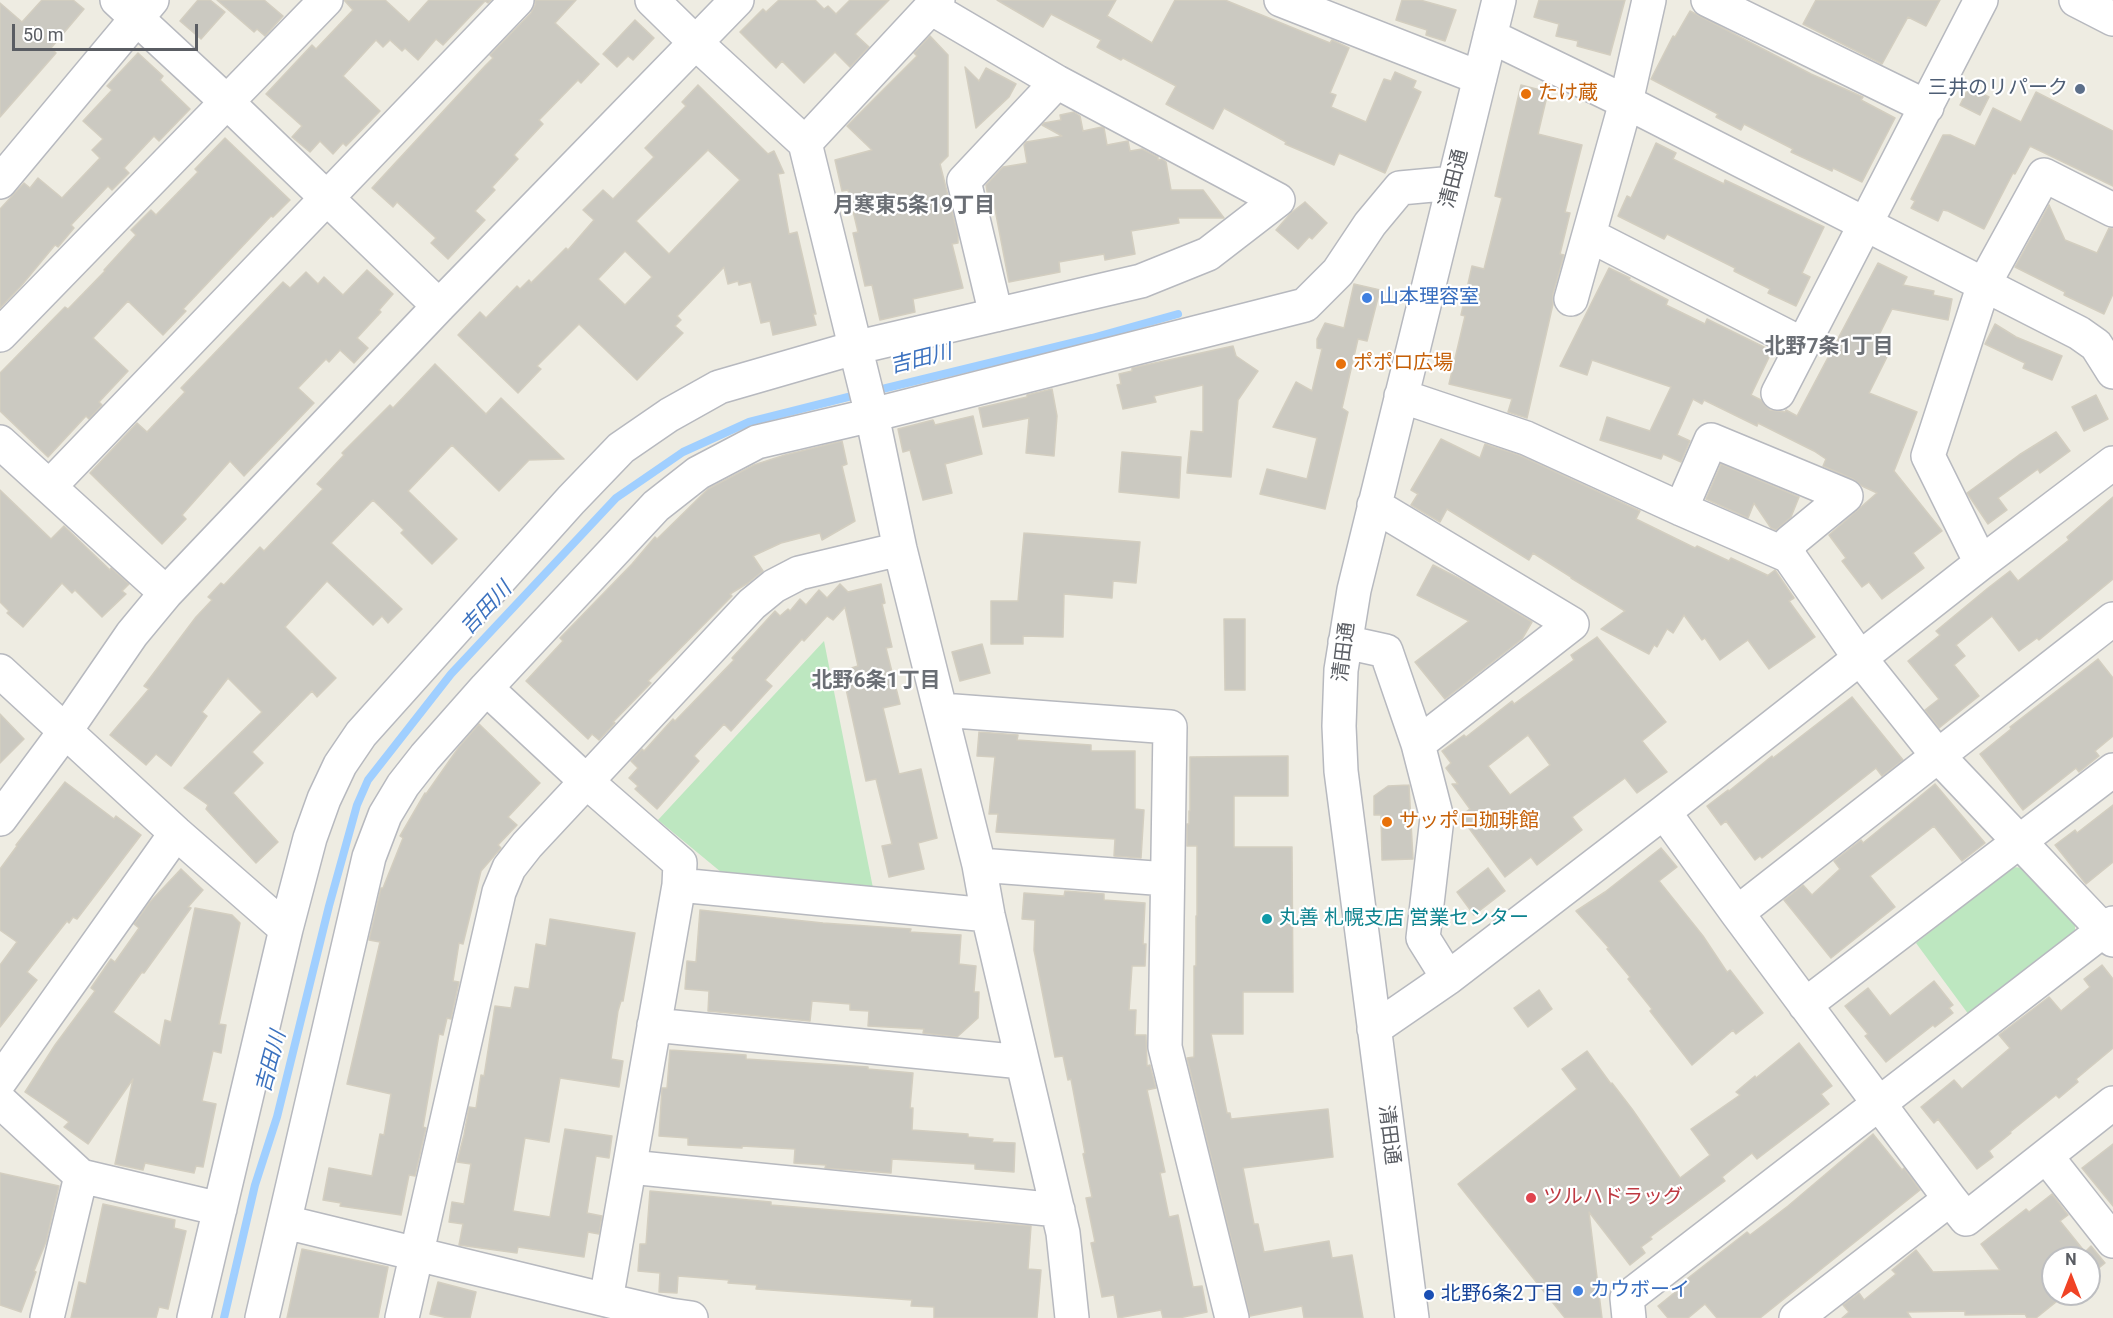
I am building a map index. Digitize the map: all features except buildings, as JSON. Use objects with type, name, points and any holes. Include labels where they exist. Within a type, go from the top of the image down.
[{"type":"street","points":[[0,334],[326,0]]},
{"type":"street","points":[[50,486],[517,0]]},
{"type":"street","points":[[652,0],[696,44],[804,143],[869,407],[900,549],[979,865],[988,915],[1064,1233],[1072,1318]]},
{"type":"street","points":[[0,819],[66,730],[132,634],[166,593],[439,306],[737,0]]},
{"type":"street","points":[[1281,0],[1480,78]]},
{"type":"street","name":"清田通","points":[[1412,1318],[1341,771],[1339,726],[1345,642],[1354,590],[1499,0]]},
{"type":"street","points":[[1571,299],[1626,102],[1649,0]]},
{"type":"street","points":[[1708,0],[1927,107]]},
{"type":"street","points":[[1778,393],[1981,0]]},
{"type":"street","points":[[2082,1],[2113,20]]},
{"type":"street","points":[[194,1318],[286,929],[310,838],[324,799],[340,765],[361,734],[621,448],[669,415],[719,387],[856,355],[996,315],[1141,282],[1208,254],[1278,200],[1058,82],[934,4],[804,143]]},
{"type":"street","points":[[0,182],[135,6],[227,102],[439,306]]},
{"type":"street","points":[[1490,36],[1626,102],[2079,333],[2096,345],[2113,372]]},
{"type":"street","points":[[996,315],[964,181],[1058,82]]},
{"type":"street","points":[[1981,563],[1928,456],[1984,284],[2044,175],[2113,210]]},
{"type":"street","points":[[262,1318],[373,846],[385,815],[403,785],[425,757],[486,688],[656,506],[698,473],[757,442],[869,407],[1305,304],[1338,272],[1370,224],[1400,188],[1454,183]]},
{"type":"street","points":[[1589,235],[1802,344]]},
{"type":"street","points":[[1401,396],[1526,438],[1789,556],[1859,657],[1938,756],[2110,931],[1627,1298],[1629,1318]]},
{"type":"street","points":[[1680,509],[1711,440],[1846,496],[1790,542],[1789,556]]},
{"type":"street","points":[[0,442],[166,593]]},
{"type":"street","points":[[1374,1029],[1448,978],[1665,812],[1859,657],[2113,463]]},
{"type":"street","points":[[1374,505],[1572,624],[1418,744]]},
{"type":"street","points":[[402,1318],[499,892],[509,868],[527,845],[752,604],[774,586],[799,573],[900,549]]},
{"type":"street","points":[[1737,913],[2113,619]]},
{"type":"street","points":[[1345,642],[1386,651],[1418,744],[1437,818],[1423,938],[1448,978]]},
{"type":"street","points":[[0,671],[286,929]]},
{"type":"street","points":[[486,688],[587,782],[680,863],[679,885],[606,1300]]},
{"type":"street","points":[[941,710],[1170,727],[1165,1047],[1232,1318]]},
{"type":"street","points":[[1805,1005],[2113,770]]},
{"type":"street","points":[[1665,812],[1805,1005],[1966,1219],[2113,1102]]},
{"type":"street","points":[[0,1081],[176,832]]},
{"type":"street","points":[[979,865],[1167,879]]},
{"type":"street","points":[[679,885],[988,915]]},
{"type":"street","points":[[654,1025],[1022,1062]]},
{"type":"street","points":[[0,1101],[81,1176],[220,1209]]},
{"type":"street","points":[[2046,1156],[2113,1241]]},
{"type":"street","points":[[630,1167],[1058,1210]]},
{"type":"street","points":[[47,1318],[81,1176]]},
{"type":"street","points":[[1804,1315],[1950,1199]]},
{"type":"street","points":[[285,1222],[606,1300],[691,1318]]},
{"type":"green space","points":[[824,641],[873,888],[721,872],[658,820]]},
{"type":"green space","points":[[2012,867],[2025,868],[2075,924],[2075,934],[1969,1015],[1916,943]]},
{"type":"waterway","name":"吉田川","points":[[874,391],[1092,338],[1178,314]]},
{"type":"waterway","name":"吉田川","points":[[224,1318],[255,1185],[277,1117],[329,906],[357,805],[368,780],[451,674],[616,498],[683,452],[749,422],[860,394]]},
{"type":"place","name":"三井のリパーク","points":[[2080,89]]},
{"type":"place","name":"たけ蔵","points":[[1526,94]]},
{"type":"place","name":"山本理容室","points":[[1367,298]]},
{"type":"place","name":"ポポロ広場","points":[[1341,364]]},
{"type":"place","name":"サッポロ珈琲館","points":[[1387,822]]},
{"type":"place","name":"丸善 札幌支店 営業センター","points":[[1267,919]]},
{"type":"place","name":"ツルハドラッグ","points":[[1531,1198]]},
{"type":"place","name":"カウボーイ","points":[[1578,1291]]},
{"type":"place","name":"北野6条2丁目","points":[[1429,1295]]},
{"type":"district","name":"月寒東5条19丁目","points":[[914,207]]},
{"type":"district","name":"北野7条1丁目","points":[[1829,348]]},
{"type":"district","name":"北野6条1丁目","points":[[876,682]]}]
